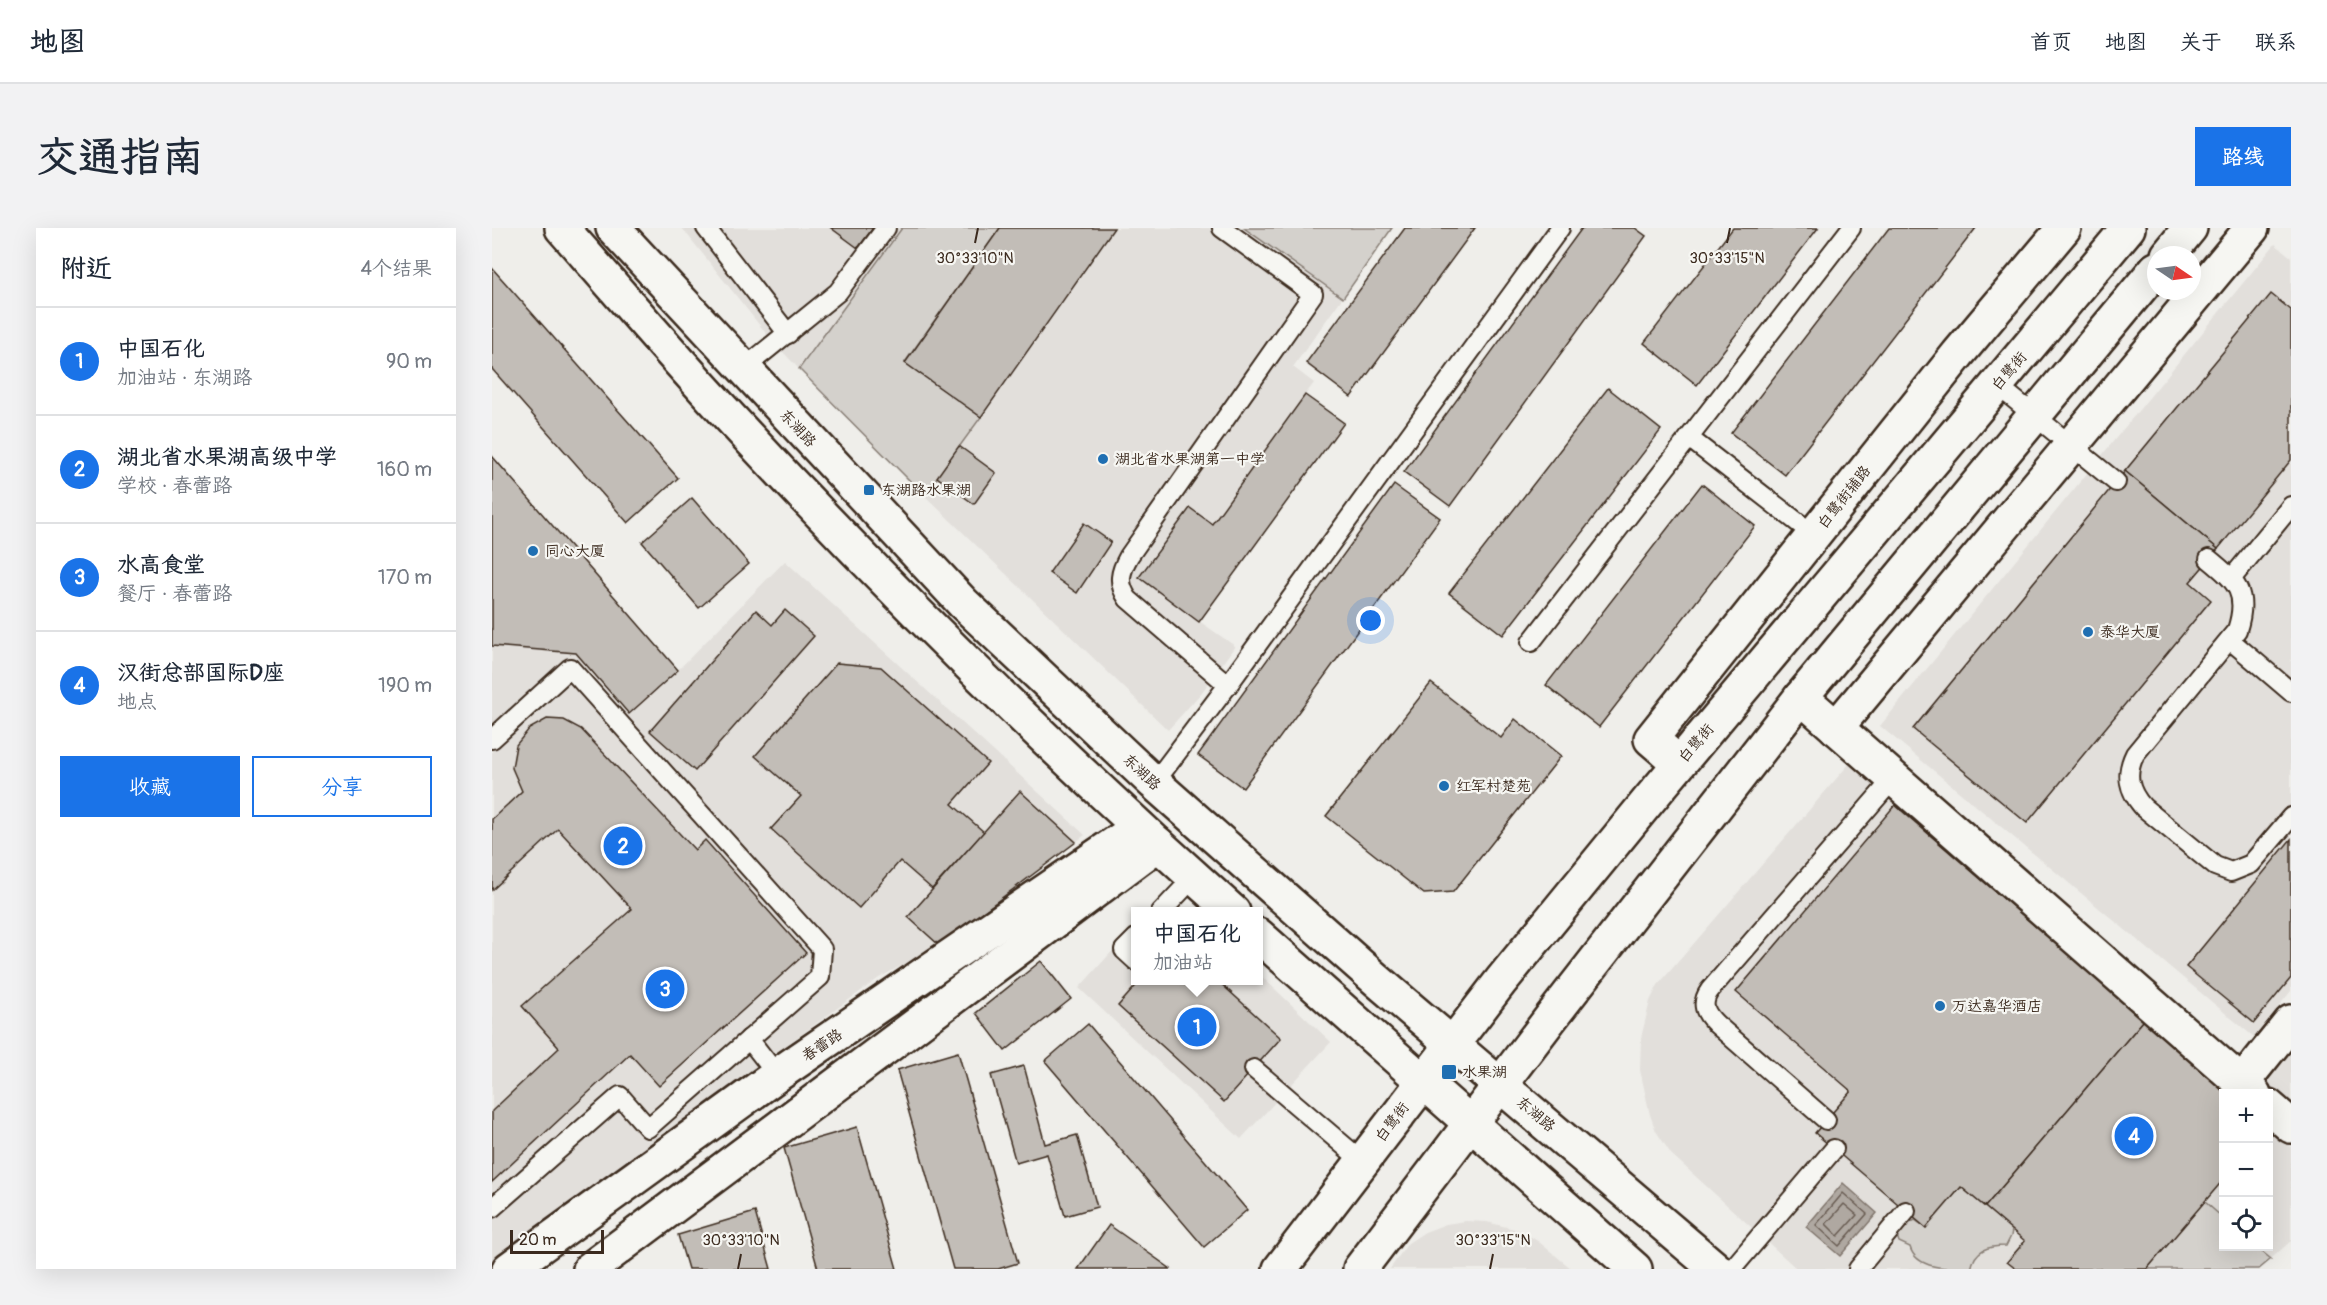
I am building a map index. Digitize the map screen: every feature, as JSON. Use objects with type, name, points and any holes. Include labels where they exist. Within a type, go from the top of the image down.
[{"type":"main road","points":[[562,228],[725,412],[880,575],[1149,836],[1227,907]]},
{"type":"main road","name":"东湖路","points":[[613,228],[963,603],[1154,783],[1452,1044],[1716,1269]]},
{"type":"main road","name":"白鹭街辅路","points":[[1679,763],[1651,739],[1958,354],[2064,228]]},
{"type":"main road","name":"白鹭街","points":[[1280,1269],[1501,981],[1679,763],[2128,228]]},
{"type":"main road","points":[[2175,246],[2190,228]]},
{"type":"main road","points":[[1836,728],[2252,228]]},
{"type":"main road","points":[[1360,1269],[1500,1084],[1801,698],[2147,280]]},
{"type":"main road","points":[[1801,698],[2248,1088],[2291,1022]]},
{"type":"main road","points":[[590,1269],[1149,836]]},
{"type":"main road","name":"春蕾路","points":[[509,1269],[777,1075],[1149,836]]},
{"type":"main road","points":[[1263,939],[1635,1269]]},
{"type":"main road","points":[[2273,1110],[2291,1126]]},
{"type":"lane","points":[[706,228],[788,334]]},
{"type":"lane","points":[[743,369],[838,292],[886,228]]},
{"type":"lane","points":[[1222,228],[1313,294],[1129,556],[1120,575],[1122,590],[1128,599],[1228,685]]},
{"type":"lane","points":[[1154,783],[1228,685],[1560,228]]},
{"type":"lane","points":[[1531,642],[1851,228]]},
{"type":"lane","points":[[1997,385],[2116,482]]},
{"type":"lane","points":[[1689,438],[1814,535]]},
{"type":"lane","points":[[2232,578],[2291,506]]},
{"type":"lane","points":[[2209,559],[2232,578],[2241,597],[2236,630],[2135,753],[2129,765],[2129,784],[2136,799],[2143,807],[2215,866],[2231,872],[2251,864],[2291,817]]},
{"type":"lane","points":[[2230,640],[2291,692]]},
{"type":"lane","points":[[492,739],[570,668],[822,949],[820,977],[648,1128],[620,1096],[492,1208]]},
{"type":"lane","points":[[1826,1120],[1716,1024],[1706,1013],[1704,1004],[1710,990],[1893,779]]},
{"type":"lane","points":[[1166,907],[1194,877]]},
{"type":"lane","points":[[1131,943],[1124,950],[1131,956]]},
{"type":"lane","points":[[750,1039],[777,1075]]},
{"type":"lane","points":[[1254,1069],[1362,1161]]},
{"type":"lane","points":[[1732,1269],[1834,1149]]},
{"type":"lane","points":[[1858,1269],[1906,1211]]},
{"type":"shaded area","name":"湖北省水果湖第一中学","points":[[682,228],[1392,228],[1293,367],[1314,383],[1305,395],[1199,621],[1235,646],[1202,692],[1168,730],[924,495],[799,369],[769,337]]},
{"type":"shaded area","points":[[902,228],[1000,228],[905,362],[981,417],[924,495],[799,369]]},
{"type":"shaded area","points":[[1244,228],[1392,228],[1343,298]]},
{"type":"shaded area","points":[[2275,244],[2291,257],[2291,991],[2254,1037],[1880,726]]},
{"type":"shaded area","points":[[785,561],[1085,835],[939,945],[879,978],[492,1259],[492,646],[576,653],[629,713],[678,670]]},
{"type":"shaded area","points":[[1849,764],[2225,1089],[2219,1089],[2219,1251],[2273,1251],[2273,1130],[2291,1147],[2291,1241],[2259,1269],[1797,1269],[1671,1154],[1656,1131],[1640,1070],[1641,1038],[1650,1001],[1658,985]]},
{"type":"shaded area","points":[[1131,930],[1131,985],[1263,985],[1263,978],[1331,1042],[1241,1139],[1079,988]]},
{"type":"shaded area","points":[[2291,1045],[2291,1109],[2273,1094],[2273,1089],[2267,1089],[2260,1083]]},
{"type":"shaded area","points":[[1961,1187],[2012,1230],[2011,1236],[2006,1246],[1988,1248],[1979,1253],[1971,1269],[1943,1268],[1926,1264],[1913,1254],[1910,1247],[1899,1242],[1897,1236],[1901,1228],[1915,1220],[1926,1228]]},
{"type":"shaded area","points":[[2204,1201],[2219,1214],[2219,1251],[2261,1251],[2271,1259],[2259,1269],[2147,1269]]},
{"type":"shaded area","points":[[1466,1221],[1487,1222],[1522,1231],[1572,1269],[1390,1269],[1408,1243],[1425,1232],[1446,1224]]},
{"type":"water","points":[[1843,1183],[1877,1213],[1840,1256],[1806,1227]]},
{"type":"building","points":[[831,228],[873,228],[858,248]]},
{"type":"building","points":[[1000,228],[1114,228],[981,417],[905,363]]},
{"type":"building","points":[[1405,228],[1475,228],[1351,397],[1306,363]]},
{"type":"building","points":[[1582,228],[1635,228],[1646,236],[1450,506],[1404,472]]},
{"type":"building","points":[[1733,228],[1818,228],[1697,385],[1644,343]]},
{"type":"building","points":[[1889,228],[1976,228],[1785,475],[1731,433]]},
{"type":"building","points":[[492,268],[678,478],[628,523],[492,369]]},
{"type":"building","points":[[2271,294],[2291,310],[2291,460],[2218,549],[2125,471]]},
{"type":"building","points":[[1608,388],[1661,430],[1503,635],[1449,593]]},
{"type":"building","points":[[1305,395],[1344,423],[1199,622],[1139,577],[1190,508],[1212,524]]},
{"type":"building","points":[[959,446],[996,473],[974,504],[937,477]]},
{"type":"building","name":"同心大厦","points":[[492,456],[678,670],[629,714],[576,653],[492,646]]},
{"type":"building","name":"泰华大厦","points":[[2125,471],[2218,549],[2190,582],[2211,600],[2027,823],[1913,729]]},
{"type":"building","points":[[1702,484],[1755,526],[1599,727],[1546,685]]},
{"type":"building","points":[[1394,485],[1440,518],[1243,788],[1198,755]]},
{"type":"building","points":[[692,498],[749,564],[699,608],[642,542]]},
{"type":"building","points":[[1084,523],[1111,542],[1077,593],[1049,573]]},
{"type":"building","points":[[756,610],[772,625],[785,610],[814,636],[695,771],[650,731]]},
{"type":"building","points":[[837,663],[881,667],[988,763],[952,804],[984,832],[932,889],[900,861],[859,908],[771,829],[801,796],[755,756]]},
{"type":"building","name":"红军村楚苑","points":[[1431,683],[1501,738],[1515,719],[1561,756],[1453,892],[1424,894],[1326,816]]},
{"type":"building","points":[[547,719],[564,720],[581,729],[695,850],[705,840],[806,953],[659,1086],[630,1054],[492,1182],[492,1111],[559,1048],[522,1006],[632,909],[558,829],[492,890],[492,819],[522,791],[512,768],[516,745],[529,729]]},
{"type":"building","points":[[1020,791],[1076,842],[939,945],[908,917]]},
{"type":"building","name":"万达嘉华酒店","points":[[1895,805],[2144,1020],[1985,1207],[1961,1187],[1926,1228],[1815,1133],[1851,1091],[1736,992]]},
{"type":"building","points":[[2291,839],[2291,978],[2254,1023],[2186,967]]},
{"type":"building","points":[[1041,961],[1071,999],[1005,1051],[976,1013]]},
{"type":"building","points":[[1137,985],[1223,985],[1281,1038],[1224,1102],[1118,1006]]},
{"type":"building","points":[[2144,1020],[2224,1089],[2219,1089],[2219,1185],[2147,1269],[2016,1269],[2007,1262],[2025,1241],[1985,1207]]},
{"type":"building","points":[[1088,1024],[1247,1210],[1204,1247],[1045,1061]]},
{"type":"building","points":[[958,1052],[1018,1263],[998,1269],[953,1269],[897,1070]]},
{"type":"building","points":[[1024,1066],[1045,1144],[1077,1135],[1097,1207],[1065,1216],[1047,1154],[1016,1163],[991,1075]]},
{"type":"building","points":[[857,1127],[897,1269],[818,1269],[784,1148]]},
{"type":"building","points":[[755,1212],[771,1269],[688,1269],[678,1235]]},
{"type":"building","points":[[1109,1225],[1171,1269],[1078,1269]]},
{"type":"place","name":"湖北省水果湖第一中学","points":[[1103,459]]},
{"type":"place","name":"东湖路水果湖","points":[[869,490]]},
{"type":"place","name":"同心大厦","points":[[533,551]]},
{"type":"place","name":"泰华大厦","points":[[2088,632]]},
{"type":"place","name":"红军村楚苑","points":[[1444,786]]},
{"type":"place","name":"湖北省水果湖高级中学","points":[[623,846]]},
{"type":"place","name":"水高食堂","points":[[665,989]]},
{"type":"place","name":"万达嘉华酒店","points":[[1940,1006]]},
{"type":"place","name":"中国石化","points":[[1197,1027]]},
{"type":"place","name":"水果湖","points":[[1449,1072]]},
{"type":"place","name":"汉街总部国际D座","points":[[2134,1136]]}]
